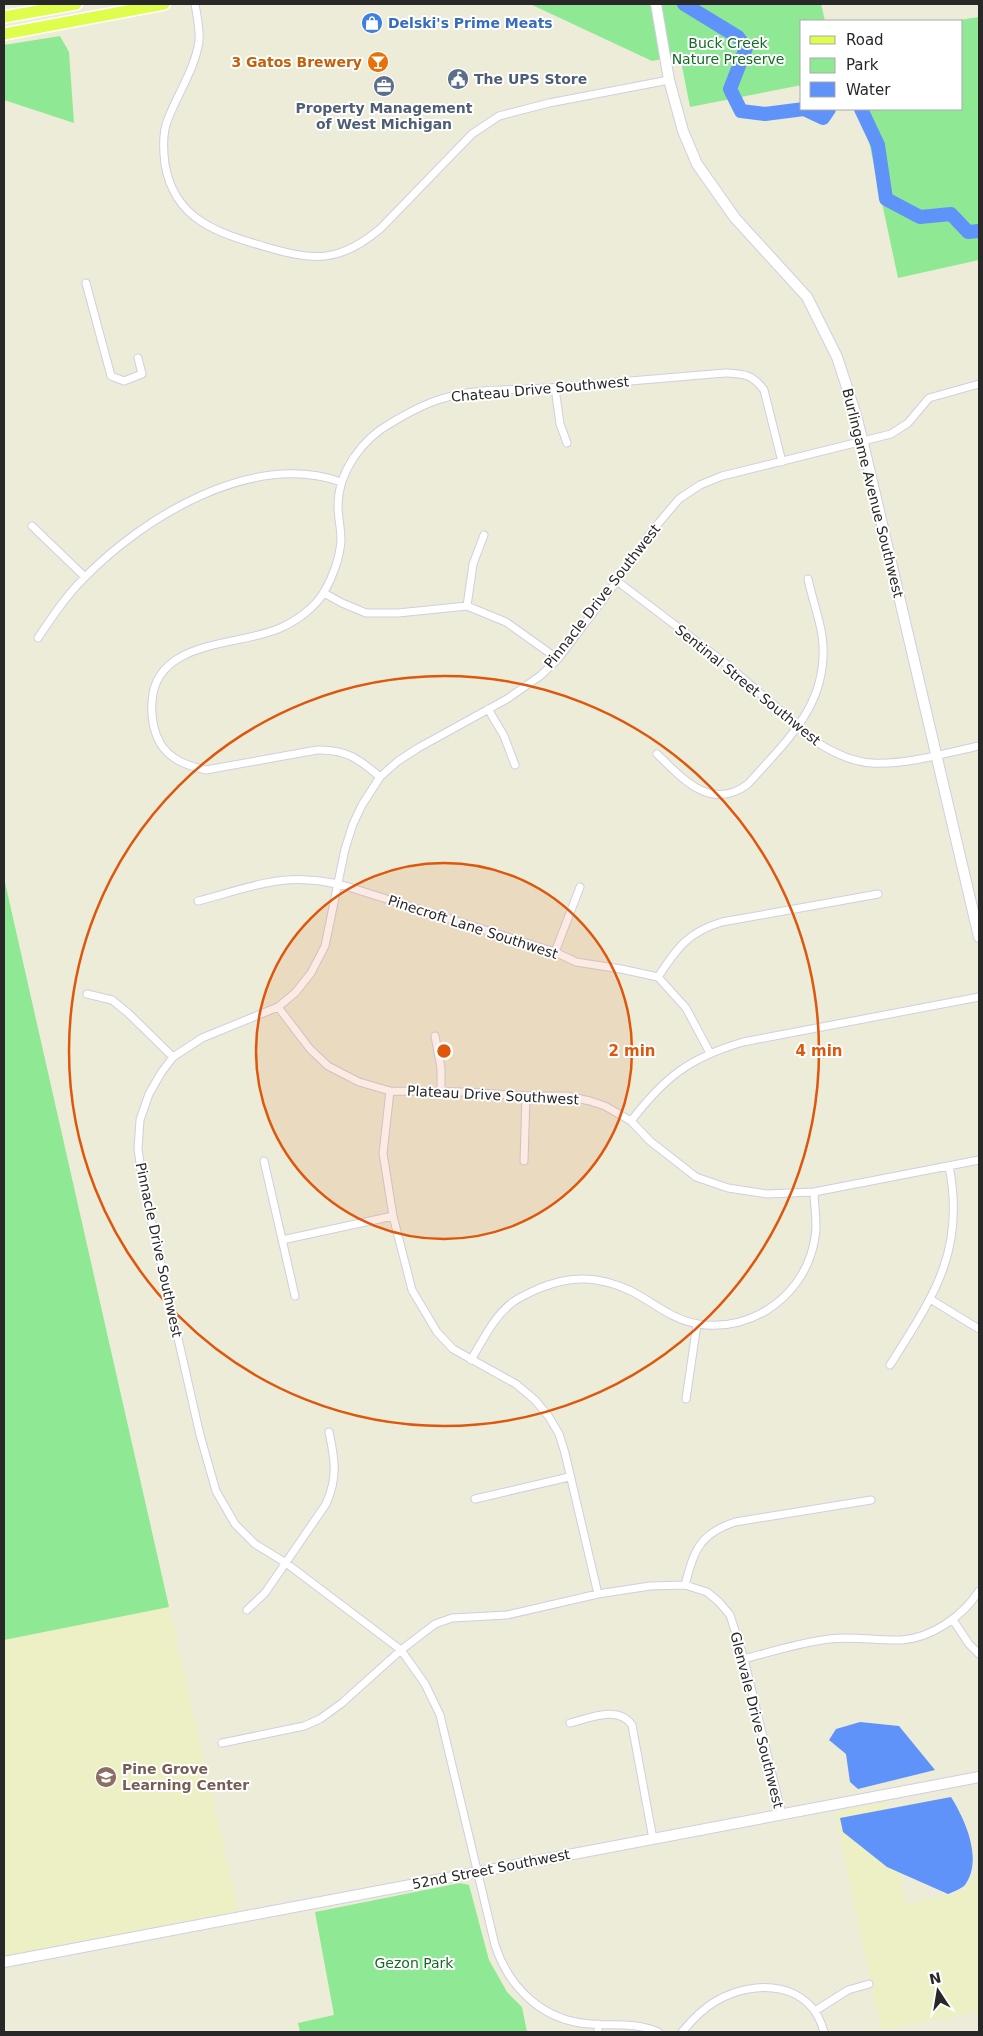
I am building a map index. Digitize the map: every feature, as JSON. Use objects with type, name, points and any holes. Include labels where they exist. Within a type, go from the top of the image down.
[{"type":"main road","points":[[4,17],[76,4]]},
{"type":"main road","points":[[4,34],[164,4]]},
{"type":"main road","points":[[17,14],[20,31]]},
{"type":"street","points":[[195,4],[199,28],[196,55],[167,120],[164,137],[163,151],[168,180],[185,208],[194,217],[215,231],[296,255],[322,257],[347,252],[367,240],[381,228],[472,134],[499,116],[549,103],[669,80]]},
{"type":"street","name":"Burlingame Avenue Southwest","points":[[656,4],[669,80],[683,131],[697,164],[735,218],[807,297],[836,356],[852,400],[979,937]]},
{"type":"street","points":[[86,282],[111,376],[124,381],[142,374],[138,358]]},
{"type":"street","name":"Chateau Drive Southwest","points":[[380,777],[347,753],[331,750],[317,750],[206,770],[190,767],[170,755],[161,744],[151,716],[152,690],[166,669],[174,662],[202,647],[246,639],[279,629],[314,606],[324,592],[334,570],[340,549],[338,506],[341,482],[350,463],[376,433],[389,423],[441,399],[477,392],[555,388],[725,373],[745,374],[757,381],[764,390],[782,462]]},
{"type":"street","name":"Pinnacle Drive Southwest","points":[[658,2032],[634,2025],[598,2028],[572,2021],[550,2013],[531,2002],[514,1984],[497,1950],[440,1715],[425,1684],[401,1650],[286,1563],[255,1544],[235,1524],[216,1492],[200,1435],[145,1194],[138,1149],[140,1120],[150,1094],[173,1057],[202,1038],[278,1007],[295,994],[319,960],[325,946],[345,849],[353,824],[362,805],[380,777],[398,761],[418,748],[507,699],[540,676],[558,659],[617,581],[651,532],[679,499],[700,486],[722,476],[863,443],[891,434],[908,422],[929,398],[979,384]]},
{"type":"street","points":[[555,388],[560,424],[567,443]]},
{"type":"street","points":[[38,638],[59,606],[85,577],[131,536],[165,514],[222,488],[243,481],[281,473],[327,477],[341,482]]},
{"type":"street","points":[[32,526],[85,577]]},
{"type":"street","points":[[467,606],[473,564],[484,535]]},
{"type":"street","points":[[657,754],[696,788],[710,795],[720,796],[740,790],[748,784],[799,726],[814,700],[823,666],[822,635],[808,579]]},
{"type":"street","name":"Sentinal Street Southwest","points":[[617,581],[725,663],[818,744],[834,753],[871,763],[896,762],[979,746]]},
{"type":"street","points":[[324,592],[342,603],[366,613],[398,614],[467,606],[506,622],[558,659]]},
{"type":"street","points":[[488,710],[504,736],[515,766]]},
{"type":"street","name":"Pinecroft Lane Southwest","points":[[198,901],[252,886],[280,881],[308,879],[339,884],[555,952],[576,962],[658,977]]},
{"type":"street","points":[[555,952],[580,886]]},
{"type":"street","points":[[710,1053],[686,1008],[658,977],[682,943],[709,926],[722,922],[878,894]]},
{"type":"street","points":[[87,994],[112,1000],[173,1057]]},
{"type":"street","points":[[631,1121],[657,1088],[675,1073],[710,1053],[743,1042],[979,997]]},
{"type":"street","name":"Plateau Drive Southwest","points":[[278,1007],[310,1050],[328,1066],[359,1082],[390,1091],[568,1096],[590,1101],[605,1106],[631,1121],[666,1155],[696,1177],[728,1188],[767,1194],[814,1192],[979,1160]]},
{"type":"street","points":[[436,1036],[441,1068],[441,1091]]},
{"type":"street","points":[[390,1091],[383,1153],[394,1216],[412,1290],[437,1332],[453,1349],[516,1384],[535,1400],[549,1417],[561,1440],[598,1594]]},
{"type":"street","points":[[524,1161],[526,1096]]},
{"type":"street","points":[[264,1161],[294,1296]]},
{"type":"street","points":[[890,1365],[930,1299],[946,1265],[955,1210],[949,1166]]},
{"type":"street","points":[[471,1360],[491,1326],[513,1301],[530,1292],[566,1279],[604,1280],[632,1292],[660,1310],[698,1324],[728,1325],[745,1321],[772,1307],[791,1292],[798,1283],[807,1264],[816,1236],[814,1192]]},
{"type":"street","points":[[282,1240],[394,1216]]},
{"type":"street","points":[[930,1299],[979,1329]]},
{"type":"street","points":[[686,1399],[698,1324]]},
{"type":"street","points":[[247,1610],[265,1593],[326,1504],[332,1490],[335,1468],[329,1432]]},
{"type":"street","points":[[475,1499],[569,1477]]},
{"type":"street","points":[[685,1585],[692,1558],[700,1544],[721,1527],[735,1522],[871,1500]]},
{"type":"street","name":"Glenvale Drive Southwest","points":[[222,1743],[304,1726],[320,1720],[342,1703],[401,1650],[435,1624],[452,1618],[506,1614],[598,1594],[650,1586],[685,1585],[707,1592],[730,1615],[744,1659],[782,1816]]},
{"type":"street","points":[[744,1659],[821,1640],[844,1637],[903,1640],[936,1630],[953,1620],[979,1590]]},
{"type":"street","points":[[953,1620],[969,1644],[979,1654]]},
{"type":"street","points":[[570,1723],[611,1713],[627,1718],[632,1725],[653,1839]]},
{"type":"street","name":"52nd Street Southwest","points":[[4,1962],[782,1816],[979,1777]]},
{"type":"street","points":[[815,2011],[848,1990],[870,1984]]},
{"type":"street","points":[[682,2032],[695,2017],[717,2000],[755,1989],[769,1988],[786,1990],[801,1997],[815,2011],[824,2032]]},
{"type":"shaded area","name":"Pine Grove Learning Center","points":[[169,1607],[239,1913],[4,1957],[4,1640]]},
{"type":"shaded area","points":[[884,1802],[906,1904],[959,1893],[979,1872],[979,2012],[881,2030],[835,1812]]},
{"type":"green space","name":"Buck Creek Nature Preserve","points":[[530,4],[821,4],[825,20],[800,20],[800,85],[690,107],[680,56],[652,61]]},
{"type":"green space","points":[[979,17],[979,260],[898,278],[862,110],[963,110],[963,20],[960,20]]},
{"type":"green space","points":[[60,36],[69,52],[74,123],[4,100],[4,45]]},
{"type":"green space","points":[[4,878],[169,1607],[4,1640]]},
{"type":"green space","name":"Gezon Park","points":[[460,1883],[469,1885],[489,1960],[507,1992],[522,2007],[527,2032],[300,2032],[298,2023],[334,2015],[315,1912]]},
{"type":"water","points":[[860,1722],[899,1726],[935,1770],[858,1789],[850,1782],[846,1754],[829,1740],[836,1729]]},
{"type":"water","points":[[951,1797],[967,1829],[973,1864],[965,1885],[948,1894],[887,1867],[843,1832],[840,1818]]},
{"type":"waterway","points":[[684,4],[738,37],[746,48],[730,89],[741,111],[765,114],[800,110]]},
{"type":"waterway","points":[[806,110],[823,118],[828,110]]},
{"type":"waterway","points":[[861,110],[878,145],[886,199],[920,217],[951,214],[968,232],[979,231]]},
{"type":"place","name":"Delski's Prime Meats","points":[[372,23]]},
{"type":"place","name":"3 Gatos Brewery","points":[[378,62]]},
{"type":"place","name":"The UPS Store","points":[[458,79]]},
{"type":"place","name":"Property Management of West Michigan","points":[[384,86]]},
{"type":"place","name":"Pine Grove Learning Center","points":[[106,1777]]}]
